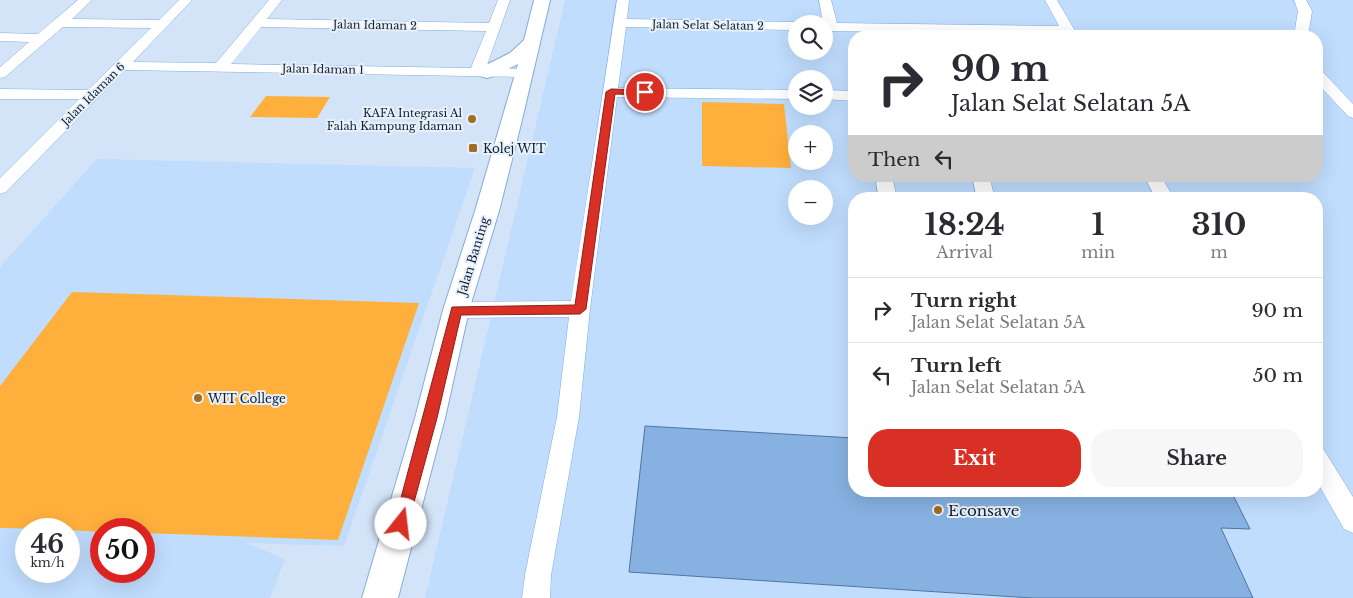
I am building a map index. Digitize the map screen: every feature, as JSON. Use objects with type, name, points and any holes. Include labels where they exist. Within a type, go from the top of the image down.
[{"type":"main road","name":"Jalan Banting","points":[[380,598],[430,418],[456,310],[487,211],[522,83],[542,0]]},
{"type":"main road","points":[[482,72],[516,57],[533,42]]},
{"type":"main road","points":[[482,72],[522,83]]},
{"type":"street","points":[[0,74],[86,0]]},
{"type":"street","name":"Jalan Idaman 6","points":[[0,188],[186,0]]},
{"type":"street","points":[[221,67],[276,0]]},
{"type":"street","points":[[482,72],[494,27],[504,0]]},
{"type":"street","points":[[536,598],[538,575],[568,417],[580,309],[623,0]]},
{"type":"street","points":[[825,0],[826,15]]},
{"type":"street","points":[[1051,0],[1067,30]]},
{"type":"street","points":[[1300,0],[1305,11],[1302,30]]},
{"type":"street","points":[[59,23],[162,24]]},
{"type":"street","name":"Jalan Idaman 2","points":[[257,23],[494,27]]},
{"type":"street","name":"Jalan Selat Selatan 2","points":[[619,23],[788,26]]},
{"type":"street","points":[[833,27],[948,30]]},
{"type":"street","points":[[0,37],[41,38]]},
{"type":"street","name":"Jalan Idaman 1","points":[[122,66],[482,72]]},
{"type":"street","points":[[1323,81],[1353,113]]},
{"type":"street","points":[[611,92],[788,95]]},
{"type":"street","points":[[0,94],[92,95]]},
{"type":"street","points":[[833,95],[848,96]]},
{"type":"street","points":[[456,310],[580,309]]},
{"type":"street","points":[[1323,469],[1353,521]]},
{"type":"shaded area","points":[[565,0],[1353,0],[1353,598],[425,598]]},
{"type":"shaded area","points":[[266,96],[330,97],[317,118],[250,117]]},
{"type":"shaded area","points":[[702,102],[784,104],[788,141],[788,168],[702,166]]},
{"type":"shaded area","name":"WIT College","points":[[97,159],[475,168],[344,546],[246,543],[285,559],[270,598],[0,598],[0,267]]},
{"type":"shaded area","points":[[72,292],[419,303],[338,540],[155,533],[155,518],[90,518],[90,531],[80,531],[80,518],[15,518],[15,528],[0,528],[0,386]]},
{"type":"building","name":"Econsave","points":[[645,426],[848,438],[848,497],[1234,497],[1250,529],[1221,528],[1253,598],[1032,598],[629,572]]},
{"type":"place","name":"KAFA Integrasi Al Falah Kampung Idaman","points":[[472,119]]},
{"type":"place","name":"Kolej WIT","points":[[473,148]]},
{"type":"place","name":"WIT College","points":[[198,398]]},
{"type":"place","name":"Econsave","points":[[938,510]]},
{"type":"route","points":[[401,524],[430,418],[456,310],[580,309],[611,92],[645,92]]}]
